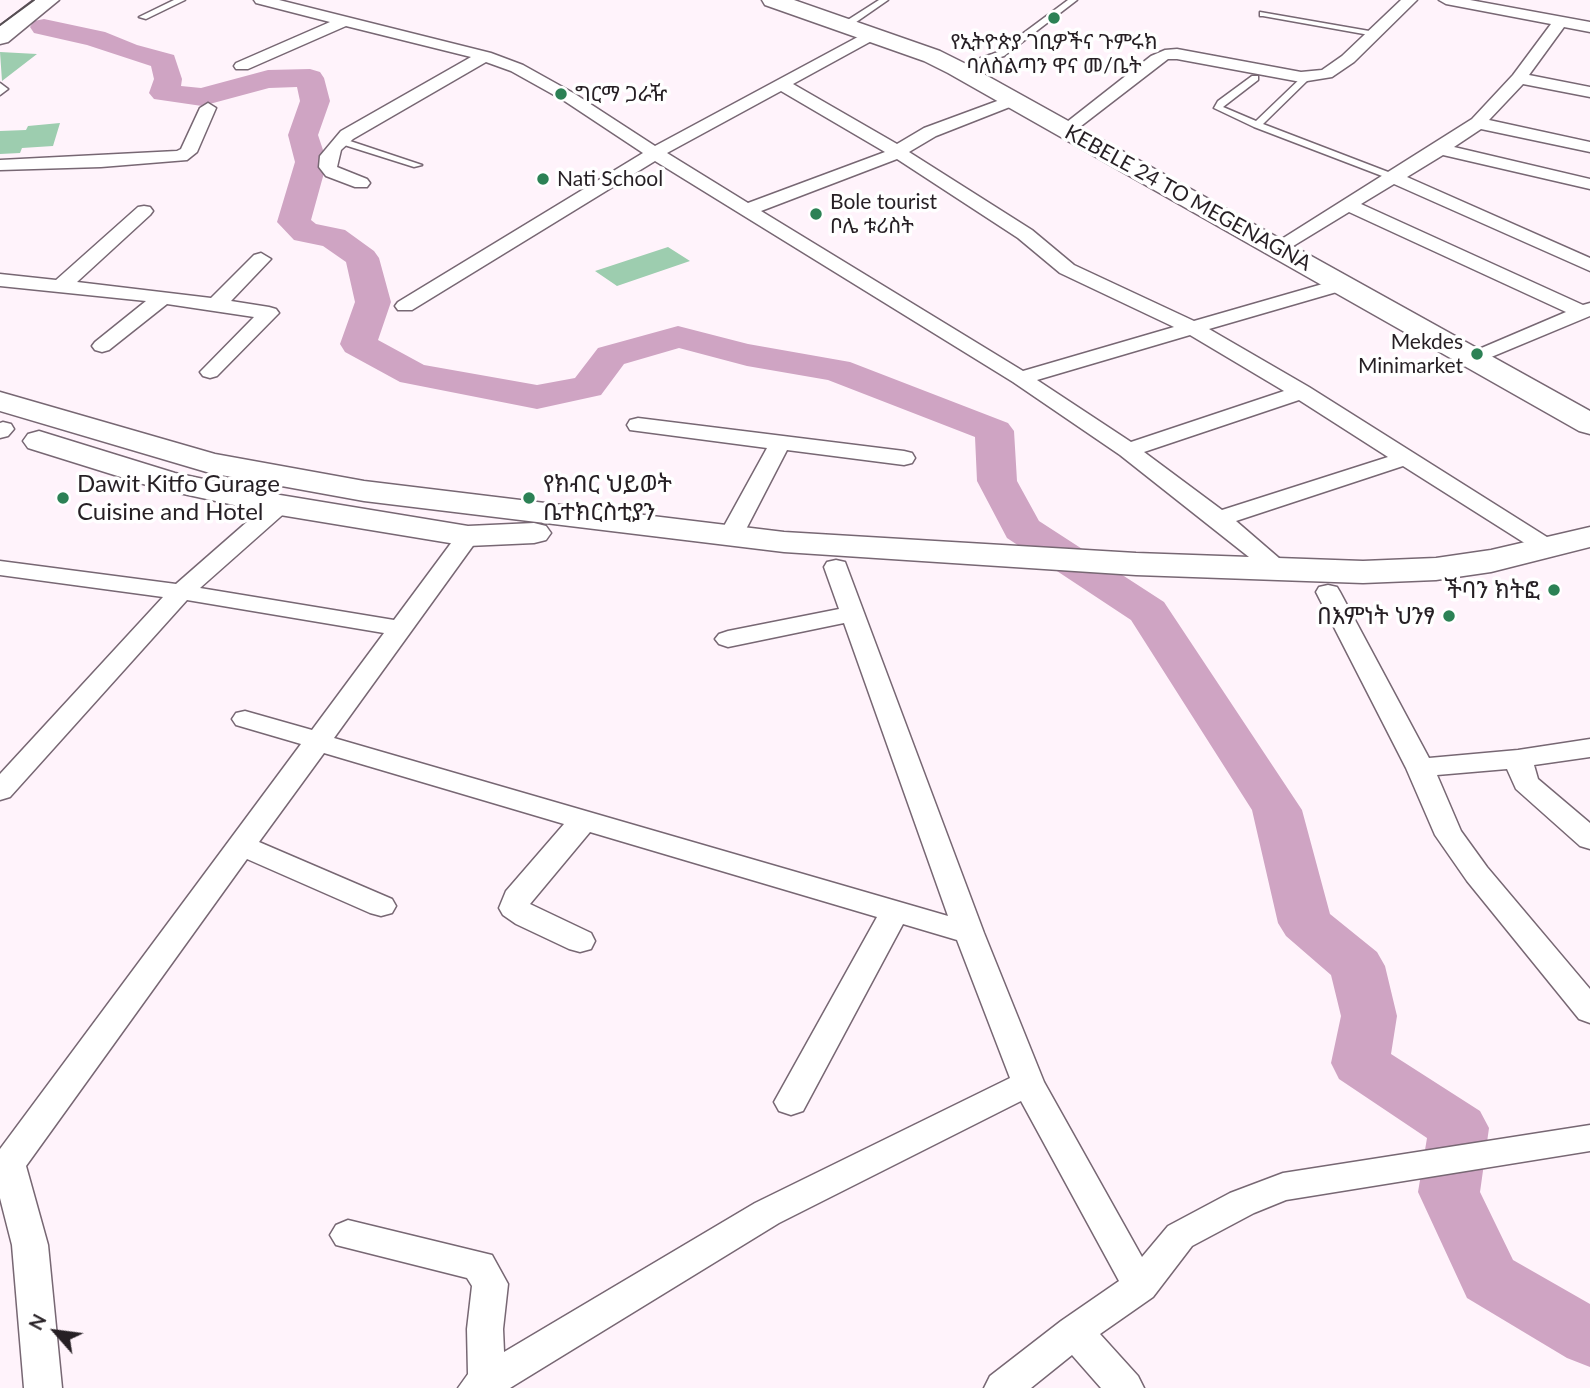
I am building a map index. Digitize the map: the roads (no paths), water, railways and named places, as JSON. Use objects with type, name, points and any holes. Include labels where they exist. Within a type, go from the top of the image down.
[{"type":"main road","points":[[0,37],[48,0]]},
{"type":"main road","name":"KEBELE 24 TO MEGENAGNA","points":[[773,0],[932,56],[956,68],[1278,247],[1339,285],[1588,422]]},
{"type":"main road","points":[[0,387],[119,424],[227,453],[326,473],[486,497],[537,524]]},
{"type":"main road","points":[[1,421],[202,469],[364,491],[714,556],[836,567],[992,578],[1044,569],[1136,564],[1363,572],[1436,569],[1492,561],[1550,549],[1590,537]]},
{"type":"main road","points":[[1,421],[168,481],[280,505],[468,536],[537,524],[962,552],[1044,569],[1168,588],[1328,592],[1504,581],[1590,562]]},
{"type":"street","points":[[261,0],[294,3],[346,20],[485,56],[517,68],[569,97],[656,154],[1020,378],[1128,450],[1220,519],[1282,571]]},
{"type":"street","points":[[1066,129],[1157,59],[1166,55],[1177,54],[1307,77],[1326,74],[1348,59],[1410,0]]},
{"type":"street","points":[[1446,0],[1475,3],[1590,27]]},
{"type":"street","points":[[242,66],[346,20]]},
{"type":"street","points":[[1278,247],[1478,123],[1519,78],[1561,22]]},
{"type":"street","points":[[405,306],[656,154],[872,35]]},
{"type":"street","points":[[361,183],[332,172],[328,167],[329,156],[341,141],[485,56]]},
{"type":"street","points":[[1519,78],[1590,92]]},
{"type":"street","points":[[783,85],[896,150],[1025,234],[1067,269],[1192,328],[1301,392],[1550,549]]},
{"type":"street","points":[[747,210],[886,159],[896,150],[930,132],[1014,100]]},
{"type":"street","points":[[0,165],[181,156],[188,152],[208,108]]},
{"type":"street","points":[[1478,123],[1590,147]]},
{"type":"street","points":[[1440,149],[1590,184]]},
{"type":"street","points":[[1393,177],[1590,265]]},
{"type":"street","points":[[1348,205],[1587,311]]},
{"type":"street","points":[[61,286],[144,211]]},
{"type":"street","points":[[217,304],[261,259]]},
{"type":"street","points":[[0,280],[163,297],[269,313],[210,372]]},
{"type":"street","points":[[1020,378],[1339,285]]},
{"type":"street","points":[[102,346],[163,297]]},
{"type":"street","points":[[1472,359],[1587,311]]},
{"type":"street","points":[[1128,450],[1301,392]]},
{"type":"street","points":[[638,425],[904,458]]},
{"type":"street","points":[[730,537],[771,457],[781,443]]},
{"type":"street","points":[[1220,519],[1406,458]]},
{"type":"street","points":[[0,791],[181,592],[280,505]]},
{"type":"street","points":[[43,1388],[30,1245],[4,1164],[468,536]]},
{"type":"street","points":[[836,567],[969,933],[1028,1083],[1140,1286]]},
{"type":"street","points":[[0,568],[181,592],[399,628]]},
{"type":"street","points":[[1328,592],[1420,768],[1438,816],[1449,835],[1477,874],[1585,999]]},
{"type":"street","points":[[728,639],[853,614]]},
{"type":"street","points":[[245,719],[969,933]]},
{"type":"street","points":[[1420,768],[1518,760],[1590,748]]},
{"type":"street","points":[[1518,760],[1526,783],[1590,839]]},
{"type":"street","points":[[580,941],[527,917],[514,908],[516,898],[584,820]]},
{"type":"street","points":[[242,845],[381,906]]},
{"type":"street","points":[[791,1102],[895,912]]},
{"type":"street","points":[[482,1385],[767,1213],[1028,1083]]},
{"type":"street","points":[[1003,1388],[1074,1332],[1140,1286],[1180,1236],[1241,1203],[1283,1187],[1590,1138]]},
{"type":"street","points":[[348,1235],[479,1266],[491,1284],[482,1385]]},
{"type":"street","points":[[1074,1332],[1125,1388]]},
{"type":"lane","points":[[143,17],[181,0]]},
{"type":"lane","points":[[846,25],[884,0]]},
{"type":"lane","points":[[956,68],[1001,54],[1073,0]]},
{"type":"lane","points":[[1263,15],[1375,33]]},
{"type":"lane","points":[[1257,125],[1307,77]]},
{"type":"lane","points":[[1255,78],[1218,108],[1393,177]]},
{"type":"lane","points":[[0,86],[4,89],[0,92]]},
{"type":"lane","points":[[341,141],[418,165]]},
{"type":"waterway","points":[[44,27],[95,38],[127,51],[164,61],[168,79],[164,93],[202,97],[268,79],[310,78],[315,101],[303,135],[311,162],[294,222],[306,233],[333,237],[362,258],[373,302],[358,344],[413,374],[537,397],[588,387],[611,356],[678,337],[747,355],[837,370],[994,431],[997,481],[1022,529],[1148,611],[1277,810],[1305,923],[1357,966],[1369,1016],[1360,1063],[1459,1128],[1449,1192],[1490,1279],[1590,1338]]},
{"type":"tram line","points":[[0,25],[34,0]]},
{"type":"place","name":"የኢትዮጵያ ገቢዎችና ጉምሩክ ባለስልጣን ዋና መ/ቤት","points":[[1054,18]]},
{"type":"place","name":"ግርማ ጋራዥ","points":[[561,94]]},
{"type":"place","name":"Nati School","points":[[543,179]]},
{"type":"place","name":"Bole tourist ቦሌ ቱሪስት","points":[[816,214]]},
{"type":"place","name":"Mekdes Minimarket","points":[[1477,354]]},
{"type":"place","name":"Dawit Kitfo Gurage Cuisine and Hotel","points":[[63,498]]},
{"type":"place","name":"የክብር ህይወት ቤተክርስቲያን","points":[[529,498]]},
{"type":"place","name":"ችባን ክትፎ","points":[[1554,590]]},
{"type":"place","name":"በእምነት ህንፃ","points":[[1449,616]]}]
